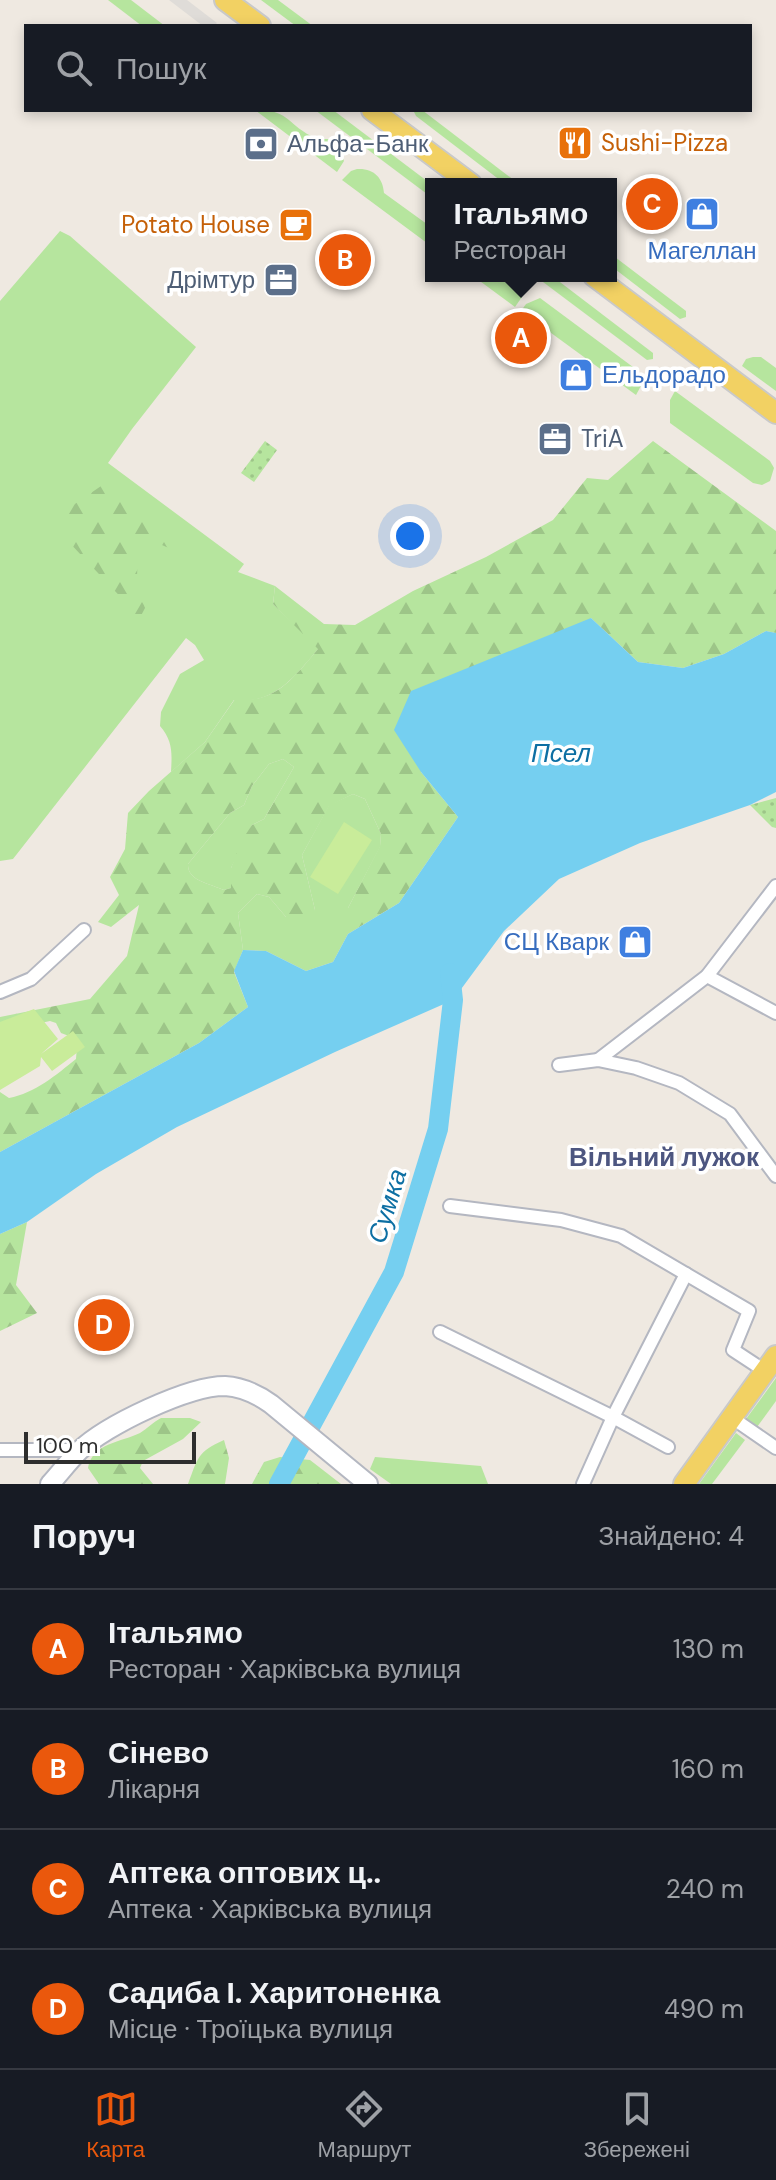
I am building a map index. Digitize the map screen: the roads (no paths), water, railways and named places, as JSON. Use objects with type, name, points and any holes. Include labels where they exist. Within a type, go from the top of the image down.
[{"type":"main road","points":[[225,0],[257,24]]},
{"type":"main road","points":[[375,112],[463,178]]},
{"type":"main road","points":[[602,282],[776,413]]},
{"type":"main road","points":[[684,1484],[771,1364]]},
{"type":"main road","points":[[50,1484],[80,1450],[110,1429],[144,1411],[204,1389],[228,1386],[255,1393],[368,1484]]},
{"type":"street","points":[[598,1060],[707,976],[776,886]]},
{"type":"street","points":[[0,992],[31,979],[84,930]]},
{"type":"street","points":[[707,976],[776,1013]]},
{"type":"street","points":[[559,1065],[598,1060],[636,1068],[679,1083],[730,1114],[776,1176]]},
{"type":"street","points":[[450,1206],[561,1220],[621,1236],[749,1311],[733,1350],[771,1364]]},
{"type":"street","points":[[583,1484],[613,1417],[686,1274]]},
{"type":"street","points":[[440,1332],[668,1447]]},
{"type":"street","points":[[731,1417],[776,1448]]},
{"type":"street","points":[[0,1450],[80,1450]]},
{"type":"water","name":"Псел","points":[[591,618],[638,662],[683,668],[724,654],[766,631],[776,633],[776,792],[750,805],[640,843],[559,879],[504,931],[453,1000],[177,1127],[96,1174],[27,1222],[0,1234],[0,1152],[199,1043],[248,1007],[234,971],[243,950],[266,951],[306,971],[333,962],[348,934],[399,903],[458,817],[421,772],[394,730],[411,691]]},
{"type":"waterway","name":"Сумка","points":[[279,1484],[394,1272],[438,1129],[453,1000],[450,973]]},
{"type":"place","name":"Sushi-Pizza","points":[[575,143]]},
{"type":"place","name":"Альфа-Банк","points":[[261,144]]},
{"type":"place","name":"Аптека оптових ц..","points":[[652,204]]},
{"type":"place","name":"Магеллан","points":[[702,214]]},
{"type":"place","name":"Potato House","points":[[296,225]]},
{"type":"place","name":"Сінево","points":[[345,260]]},
{"type":"place","name":"Дрімтур","points":[[281,280]]},
{"type":"place","name":"Італьямо","points":[[521,338]]},
{"type":"place","name":"Ельдорадо","points":[[576,375]]},
{"type":"place","name":"TriA","points":[[555,439]]},
{"type":"place","name":"СЦ Кварк","points":[[635,942]]},
{"type":"place","name":"Садиба І. Харитоненка","points":[[104,1325]]},
{"type":"district","name":"Вільний лужок","points":[[664,1157]]}]
